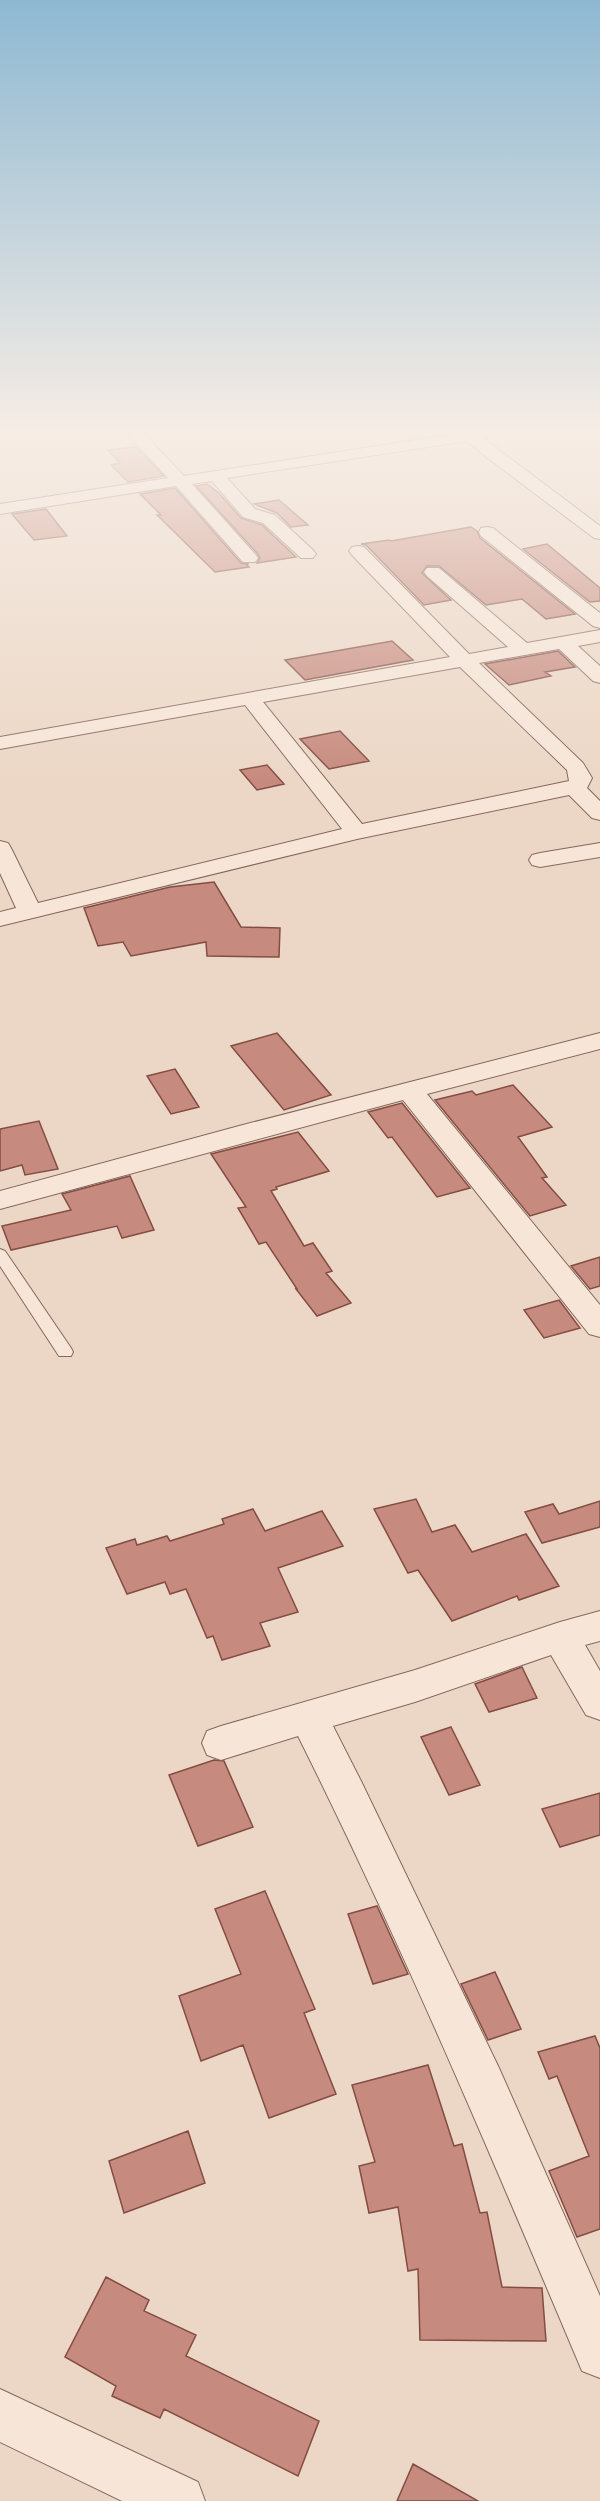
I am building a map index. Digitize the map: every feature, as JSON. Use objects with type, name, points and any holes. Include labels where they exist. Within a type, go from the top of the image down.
[{"type":"street","points":[[242,550],[249,558]]},
{"type":"street","points":[[302,550],[307,554]]},
{"type":"street","points":[[0,919],[356,832],[509,799],[574,788],[579,784],[581,778],[576,766],[465,661],[358,550]]},
{"type":"street","points":[[509,550],[600,622]]},
{"type":"street","points":[[433,572],[523,650]]},
{"type":"street","points":[[0,743],[600,636]]},
{"type":"street","points":[[564,643],[600,677]]},
{"type":"street","points":[[249,698],[308,769],[356,832]]},
{"type":"street","points":[[574,788],[600,813]]},
{"type":"street","points":[[0,848],[30,912]]},
{"type":"street","points":[[540,860],[600,850]]},
{"type":"street","points":[[0,1200],[600,1041]]},
{"type":"street","points":[[410,1091],[600,1326]]},
{"type":"street","points":[[221,1743],[415,1686],[560,1637],[600,1626]]},
{"type":"street","points":[[560,1637],[600,1704]]},
{"type":"street","points":[[308,1717],[348,1795],[483,2084],[600,2353]]},
{"type":"street","points":[[0,2415],[179,2501]]},
{"type":"lane","points":[[0,1254],[65,1352]]},
{"type":"building","points":[[192,550],[229,550],[241,563],[248,564],[249,567],[215,572]]},
{"type":"building","points":[[254,550],[288,550],[296,557],[257,563],[260,558]]},
{"type":"building","points":[[371,550],[495,550],[575,614],[546,619],[522,599],[486,605],[439,566],[427,566],[422,573],[451,600],[424,605]]},
{"type":"building","points":[[524,550],[554,550],[600,588],[600,601],[590,602]]},
{"type":"building","points":[[392,641],[413,660],[305,680],[285,660]]},
{"type":"building","points":[[558,651],[575,667],[545,672],[551,676],[509,685],[485,664]]},
{"type":"building","points":[[340,731],[369,761],[329,769],[300,739]]},
{"type":"building","points":[[267,765],[284,784],[257,790],[240,770]]},
{"type":"building","points":[[214,882],[241,927],[280,928],[279,957],[207,956],[206,942],[131,956],[123,942],[98,946],[84,908],[170,887]]},
{"type":"building","points":[[277,1033],[331,1095],[284,1110],[231,1046]]},
{"type":"building","points":[[175,1069],[199,1107],[171,1114],[147,1076]]},
{"type":"building","points":[[513,1085],[552,1127],[518,1137],[547,1177],[542,1178],[566,1205],[530,1216],[435,1100],[472,1091],[476,1095]]},
{"type":"building","points":[[402,1103],[470,1188],[437,1197],[392,1137],[388,1138],[368,1112]]},
{"type":"building","points":[[39,1121],[58,1169],[25,1175],[22,1165],[0,1171],[0,1129]]},
{"type":"building","points":[[298,1132],[329,1171],[276,1187],[277,1189],[271,1191],[304,1246],[313,1243],[332,1271],[326,1273],[351,1303],[317,1316],[296,1289],[266,1242],[259,1244],[238,1208],[246,1207],[211,1154]]},
{"type":"building","points":[[130,1176],[154,1230],[122,1238],[117,1226],[11,1250],[2,1226],[71,1210],[62,1194]]},
{"type":"building","points":[[600,1257],[600,1286],[590,1289],[571,1266]]},
{"type":"building","points":[[559,1300],[580,1328],[544,1338],[524,1310]]},
{"type":"building","points":[[416,1499],[432,1532],[455,1525],[472,1552],[526,1534],[559,1586],[519,1600],[517,1596],[452,1621],[418,1570],[408,1573],[374,1509]]},
{"type":"building","points":[[600,1501],[600,1527],[542,1543],[525,1512],[553,1504],[559,1514]]},
{"type":"building","points":[[253,1509],[265,1531],[322,1511],[343,1546],[278,1568],[298,1612],[260,1623],[270,1646],[222,1660],[213,1636],[207,1638],[186,1589],[170,1594],[165,1582],[127,1594],[106,1548],[135,1539],[137,1545],[167,1536],[170,1541],[224,1524],[222,1519]]},
{"type":"building","points":[[522,1667],[537,1698],[489,1712],[475,1684]]},
{"type":"building","points":[[451,1727],[480,1785],[449,1795],[421,1737]]},
{"type":"building","points":[[214,1760],[224,1761],[253,1827],[198,1846],[169,1775]]},
{"type":"building","points":[[600,1793],[600,1835],[560,1847],[542,1809]]},
{"type":"building","points":[[265,1891],[315,2009],[304,2013],[336,2094],[269,2118],[243,2045],[201,2061],[179,1996],[241,1974],[215,1909]]},
{"type":"building","points":[[377,1906],[408,1974],[373,1984],[348,1914]]},
{"type":"building","points":[[495,1972],[521,2029],[488,2040],[461,1984]]},
{"type":"building","points":[[595,2036],[600,2048],[600,2229],[577,2237],[549,2171],[589,2156],[557,2076],[549,2079],[538,2052]]},
{"type":"building","points":[[428,2065],[454,2146],[462,2144],[480,2213],[487,2212],[502,2287],[542,2288],[546,2341],[420,2340],[418,2269],[408,2271],[398,2207],[369,2213],[359,2166],[375,2162],[352,2085]]},
{"type":"building","points":[[188,2131],[205,2183],[124,2213],[109,2161]]},
{"type":"building","points":[[106,2277],[149,2300],[144,2311],[196,2335],[186,2356],[319,2421],[298,2476],[164,2409],[160,2418],[112,2396],[116,2386],[65,2357]]},
{"type":"building","points":[[413,2464],[478,2501],[397,2501]]}]
